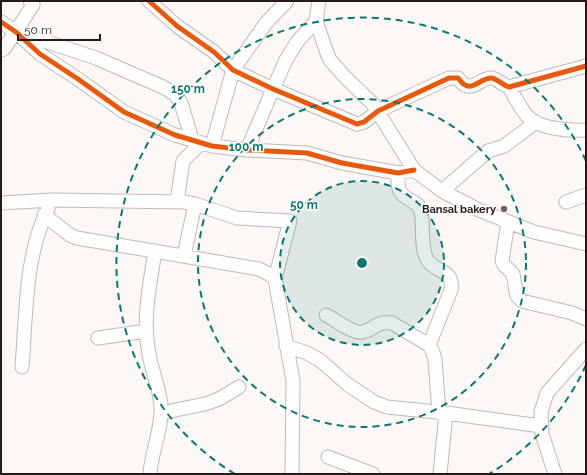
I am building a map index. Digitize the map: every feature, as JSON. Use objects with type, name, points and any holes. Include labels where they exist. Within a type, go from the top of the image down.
[{"type":"street","points":[[1,50],[4,49],[33,5],[30,1]]},
{"type":"street","points":[[149,1],[177,26],[214,52],[233,70],[273,89],[357,124],[364,122],[378,111],[449,78],[458,78],[465,85],[470,86],[475,85],[486,78],[493,78],[502,85],[509,87],[586,66]]},
{"type":"street","points":[[177,202],[183,161],[202,143],[233,70],[266,23],[287,1]]},
{"type":"street","points":[[319,1],[316,21],[330,60],[373,104],[414,170],[442,191],[478,210],[534,232],[586,244]]},
{"type":"street","points":[[246,150],[273,89],[297,42],[316,21]]},
{"type":"street","points":[[1,22],[16,32],[40,54],[124,112],[175,135],[202,143],[246,150],[307,153],[342,163],[398,173],[414,170]]},
{"type":"street","points":[[16,32],[96,58],[163,87],[175,94],[202,143]]},
{"type":"street","points":[[509,87],[530,120],[552,128],[586,130]]},
{"type":"street","points":[[442,191],[488,151],[504,146],[536,122]]},
{"type":"street","points":[[398,173],[399,190],[403,195],[417,204],[421,212],[425,254],[428,261],[450,278],[452,282],[451,290],[429,345]]},
{"type":"street","points":[[566,202],[586,195]]},
{"type":"street","points":[[22,367],[29,278],[34,243],[38,229],[52,200]]},
{"type":"street","points":[[1,203],[52,200],[177,202],[195,204],[237,218],[290,221],[275,279],[293,382],[292,474]]},
{"type":"street","points":[[184,256],[195,204]]},
{"type":"street","points":[[44,215],[70,235],[77,238],[259,269],[275,279]]},
{"type":"street","points":[[508,222],[502,261],[504,265],[514,274],[517,296],[519,299],[527,303],[572,313],[586,319]]},
{"type":"street","points":[[150,474],[161,413],[160,399],[148,348],[146,331],[147,307],[155,251]]},
{"type":"street","points":[[326,315],[356,332],[363,332],[378,323],[385,322],[392,324],[429,345],[435,360],[443,413],[440,474]]},
{"type":"street","points":[[98,338],[146,331]]},
{"type":"street","points":[[286,346],[307,353],[321,361],[347,384],[374,402],[388,408],[443,413],[541,426]]},
{"type":"street","points":[[555,474],[542,434],[541,412],[547,393],[586,349]]},
{"type":"street","points":[[161,413],[205,404],[220,399],[239,387]]},
{"type":"street","points":[[328,457],[373,474]]},
{"type":"cycle path","points":[[149,1],[177,26],[214,52],[233,70],[273,89],[357,124],[364,122],[378,111],[449,78],[458,78],[463,84],[468,86],[472,86],[485,79],[492,78],[509,87],[586,66]]},
{"type":"cycle path","points":[[1,22],[16,32],[40,54],[124,112],[175,135],[212,146],[247,150],[307,153],[342,163],[398,173],[414,170]]},
{"type":"place","name":"Bansal bakery","points":[[504,209]]}]
